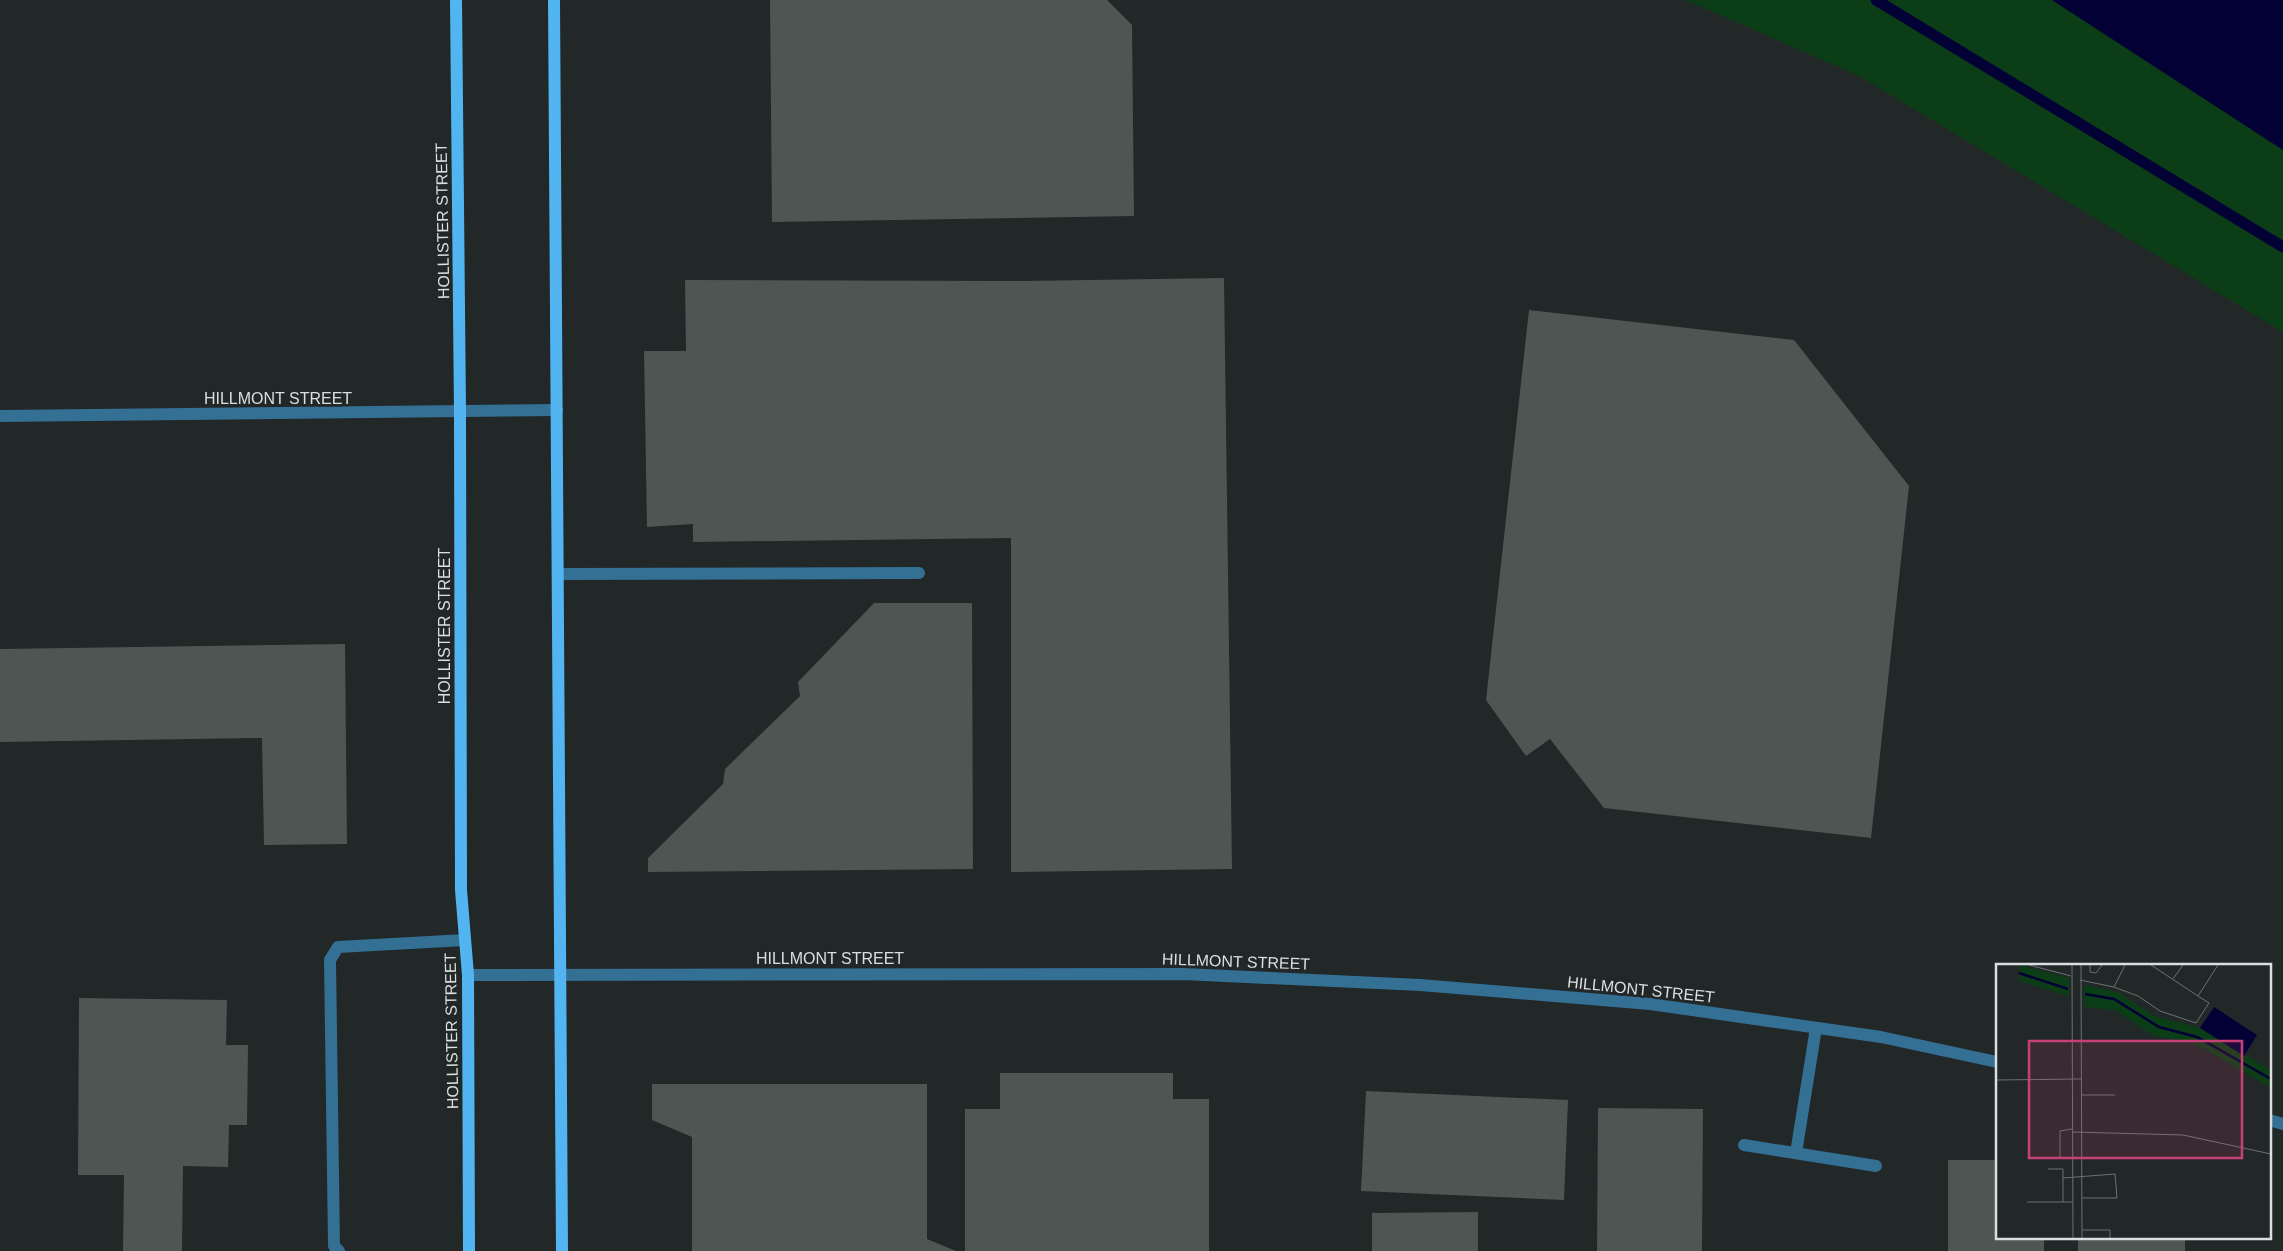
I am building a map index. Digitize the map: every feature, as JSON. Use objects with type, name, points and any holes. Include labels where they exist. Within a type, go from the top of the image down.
[{"type":"main road","name":"HOLLISTER STREET","points":[[456,0],[460,412],[461,890],[468,976],[469,1251]]},
{"type":"main road","points":[[554,0],[562,1251]]},
{"type":"street","name":"HILLMONT STREET","points":[[0,416],[557,410]]},
{"type":"street","points":[[558,574],[919,574]]},
{"type":"street","points":[[338,1251],[334,1246],[330,960],[338,947],[464,940]]},
{"type":"street","name":"HILLMONT STREET","points":[[468,976],[1183,974],[1420,985],[1650,1004],[1881,1038],[1996,1062]]},
{"type":"street","points":[[1796,1153],[1816,1028]]},
{"type":"street","points":[[2270,1120],[2283,1124]]},
{"type":"street","points":[[1744,1145],[1876,1166]]},
{"type":"green space","points":[[1686,0],[2052,0],[2283,150],[2283,332],[1861,77]]},
{"type":"shaded area","points":[[2052,0],[2283,0],[2283,150]]},
{"type":"building","points":[[770,0],[1107,0],[1132,25],[1134,216],[772,222]]},
{"type":"building","points":[[1224,278],[1232,869],[1011,872],[1011,538],[693,542],[693,524],[647,527],[644,351],[686,351],[685,280],[1022,281]]},
{"type":"building","points":[[1529,310],[1794,340],[1909,486],[1871,838],[1604,808],[1550,739],[1526,756],[1486,700]]},
{"type":"building","points":[[874,603],[972,603],[973,869],[648,872],[648,858],[723,784],[725,769],[800,696],[798,682]]},
{"type":"building","points":[[345,644],[347,844],[264,845],[262,738],[0,742],[0,649]]},
{"type":"building","points":[[79,998],[227,1000],[226,1045],[248,1045],[247,1125],[229,1125],[228,1167],[183,1166],[182,1251],[123,1251],[124,1175],[78,1175]]},
{"type":"building","points":[[1000,1073],[1173,1073],[1173,1099],[1209,1099],[1209,1251],[965,1251],[965,1109],[1000,1109]]},
{"type":"building","points":[[652,1084],[927,1084],[927,1239],[956,1251],[692,1251],[692,1137],[652,1120]]},
{"type":"building","points":[[1366,1091],[1568,1100],[1564,1200],[1361,1191]]},
{"type":"building","points":[[1598,1108],[1703,1109],[1702,1251],[1597,1251]]},
{"type":"building","points":[[1948,1160],[1996,1160],[1996,1238],[2044,1238],[2044,1251],[1948,1251]]},
{"type":"building","points":[[1478,1212],[1478,1251],[1372,1251],[1372,1213]]},
{"type":"building","points":[[2078,1238],[2185,1238],[2185,1251],[2078,1251]]},
{"type":"waterway","points":[[1876,0],[2283,247]]}]
